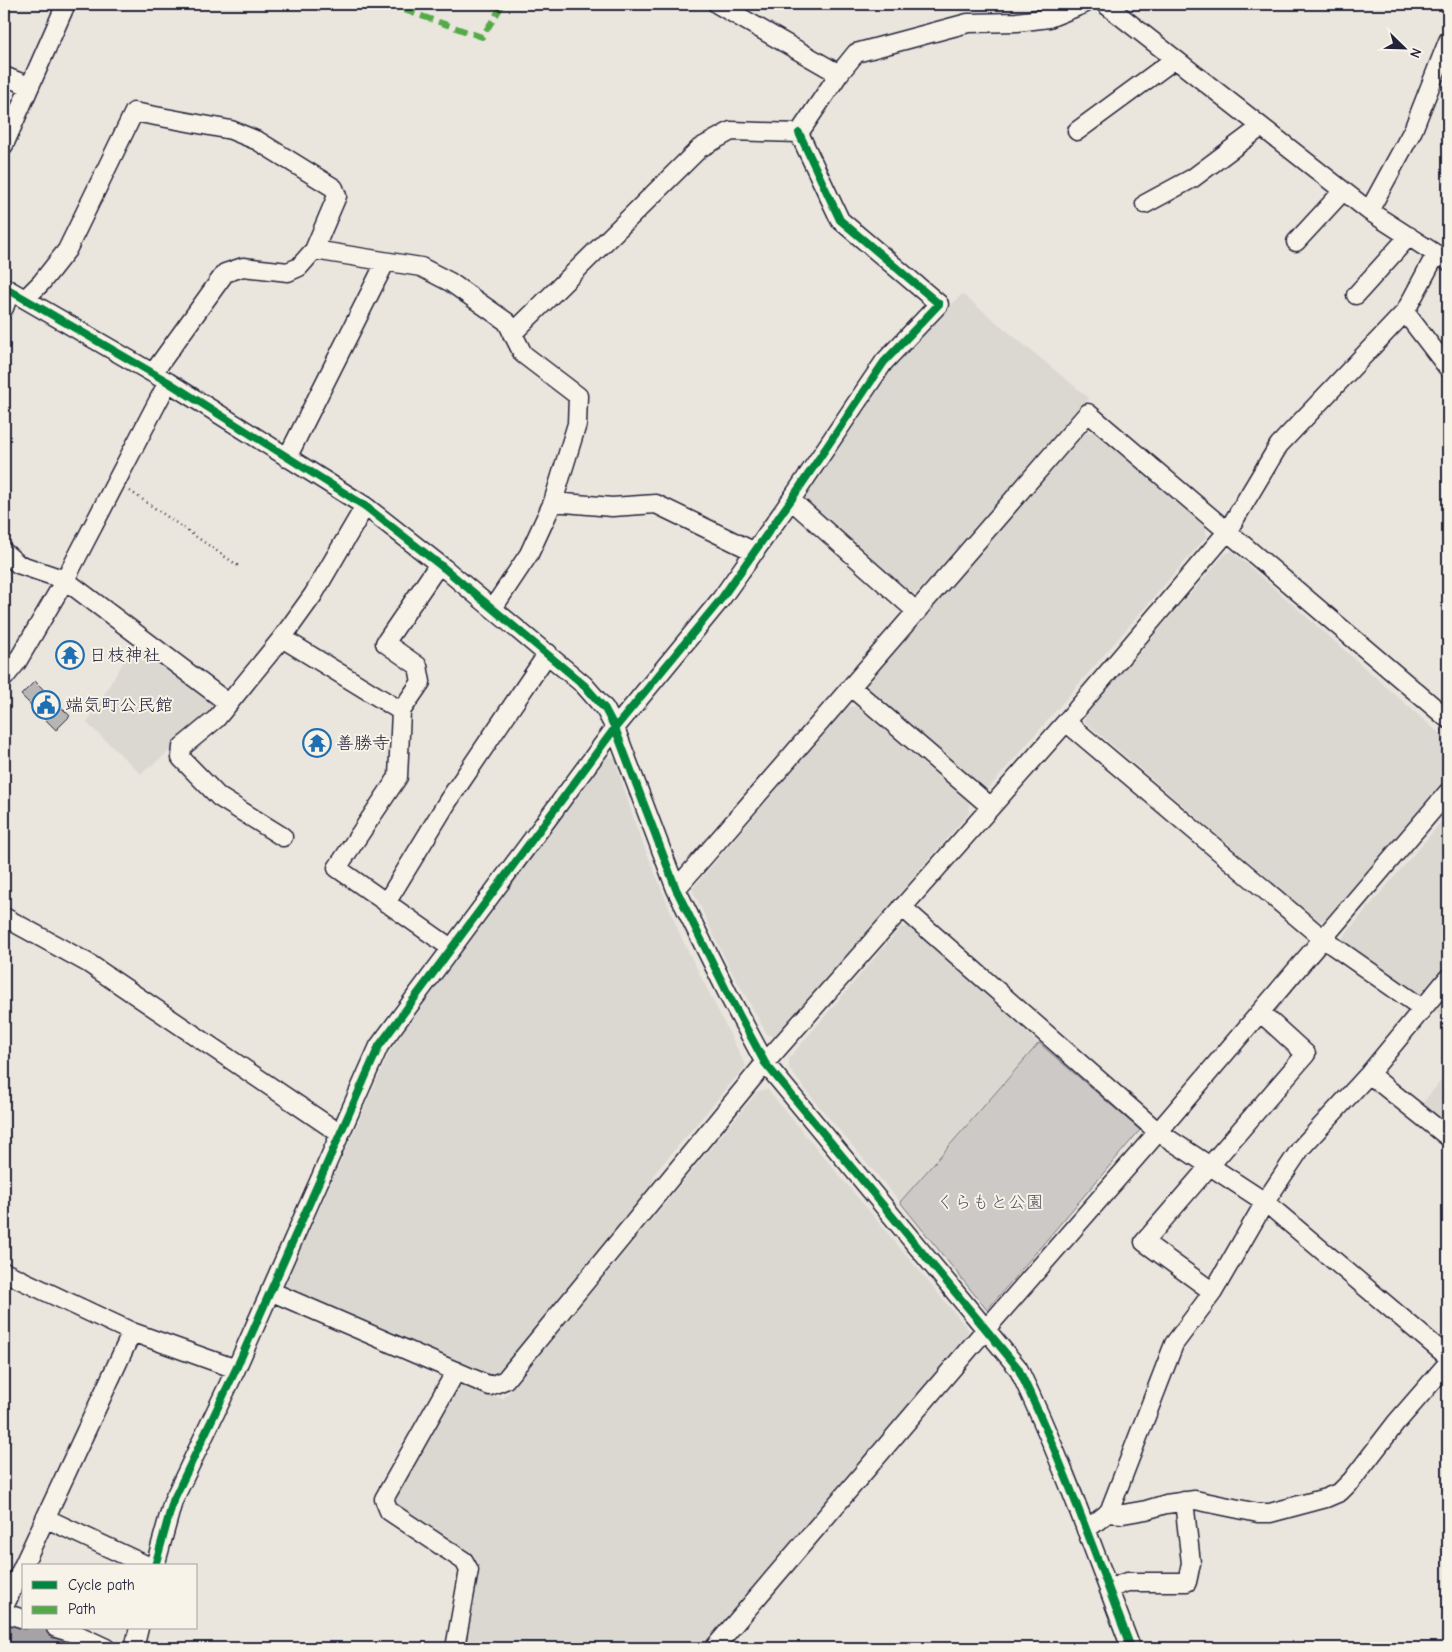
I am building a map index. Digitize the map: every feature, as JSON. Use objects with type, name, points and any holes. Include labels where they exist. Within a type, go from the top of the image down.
[{"type":"street","points":[[4,145],[66,4]]},
{"type":"street","points":[[716,4],[839,74]]},
{"type":"street","points":[[799,133],[839,74],[856,53],[968,23],[1017,22],[1049,18],[1084,4]]},
{"type":"street","points":[[270,1291],[490,1386],[505,1380],[765,1064],[1066,722],[1227,532],[1279,445],[1405,312],[1442,257],[1369,210],[1175,59],[1123,10],[1105,4]]},
{"type":"street","points":[[1369,210],[1413,130],[1448,41]]},
{"type":"street","points":[[1077,131],[1175,59]]},
{"type":"street","points":[[4,76],[29,86]]},
{"type":"street","points":[[4,308],[13,292],[41,282],[67,250],[134,112],[231,130],[258,140],[334,188],[337,196],[314,250],[299,267],[288,272],[243,267],[225,272],[161,377],[116,482],[65,580],[16,662],[4,678]]},
{"type":"street","points":[[1145,204],[1193,178],[1262,127]]},
{"type":"street","points":[[512,334],[700,148],[731,131],[799,133]]},
{"type":"street","points":[[155,1564],[172,1501],[236,1369],[379,1046],[615,728],[721,599],[791,500],[884,362],[940,304],[840,220],[799,133]]},
{"type":"street","points":[[1296,242],[1344,191]]},
{"type":"street","points":[[1356,295],[1409,236]]},
{"type":"street","points":[[314,250],[421,268],[450,282],[507,322],[523,354],[578,396],[577,424],[553,502],[529,554],[493,608]]},
{"type":"street","points":[[287,458],[385,262]]},
{"type":"street","points":[[13,292],[161,377],[365,506],[440,564],[548,653],[584,685],[605,709],[615,728],[676,889],[765,1064],[1018,1368],[1038,1411],[1131,1648]]},
{"type":"street","points":[[1405,312],[1448,368]]},
{"type":"street","points":[[676,889],[1088,413],[1448,719]]},
{"type":"street","points":[[791,500],[917,612]]},
{"type":"street","points":[[553,502],[612,507],[656,504],[755,552]]},
{"type":"street","points":[[283,838],[218,797],[181,758],[182,747],[216,719],[282,638],[313,595],[365,506]]},
{"type":"street","points":[[4,552],[18,564],[65,580],[228,703]]},
{"type":"street","points":[[440,564],[385,643],[418,666],[421,682],[401,711],[398,776],[337,868],[451,948]]},
{"type":"street","points":[[282,638],[401,711]]},
{"type":"street","points":[[386,903],[448,801],[548,653]]},
{"type":"street","points":[[851,687],[991,807]]},
{"type":"street","points":[[1066,722],[1322,938],[1422,1008]]},
{"type":"street","points":[[714,1648],[1448,792]]},
{"type":"street","points":[[902,907],[1158,1132],[1264,1202],[1448,1357]]},
{"type":"street","points":[[4,916],[88,963],[339,1133]]},
{"type":"street","points":[[1086,1530],[1109,1512],[1174,1344],[1213,1292],[1264,1202],[1301,1148],[1369,1074],[1448,978]]},
{"type":"street","points":[[1213,1292],[1144,1242],[1306,1054],[1260,1012]]},
{"type":"street","points":[[1369,1074],[1448,1137]]},
{"type":"street","points":[[4,1272],[132,1332],[236,1369]]},
{"type":"street","points":[[24,1564],[132,1332]]},
{"type":"street","points":[[1106,1513],[1123,1514],[1195,1500],[1270,1514],[1326,1498],[1340,1492],[1448,1363]]},
{"type":"street","points":[[455,1648],[470,1570],[464,1561],[389,1511],[384,1499],[456,1372]]},
{"type":"street","points":[[1109,1589],[1127,1582],[1187,1582],[1191,1563],[1184,1501]]},
{"type":"street","points":[[45,1518],[144,1564]]},
{"type":"street","points":[[4,1607],[22,1568]]},
{"type":"street","points":[[4,1613],[22,1618]]},
{"type":"street","points":[[63,1630],[106,1648]]},
{"type":"street","points":[[134,1648],[138,1630]]},
{"type":"path","points":[[116,482],[240,567]]},
{"type":"shaded area","points":[[962,294],[1089,398],[917,593],[905,592],[804,505],[803,492],[891,367]]},
{"type":"shaded area","points":[[1085,432],[1094,432],[1206,527],[1206,537],[989,788],[979,787],[868,691],[867,680]]},
{"type":"shaded area","points":[[1232,551],[1448,741],[1448,776],[1325,920],[1318,921],[1084,721],[1085,714],[1225,554]]},
{"type":"shaded area","points":[[134,644],[184,677],[220,709],[214,716],[141,774],[87,723]]},
{"type":"shaded area","points":[[856,706],[969,802],[969,813],[776,1037],[767,1034],[728,965],[692,889],[847,707]]},
{"type":"shaded area","points":[[604,757],[614,757],[637,829],[682,939],[746,1066],[655,1173],[651,1188],[497,1374],[488,1375],[284,1287],[390,1051],[432,988]]},
{"type":"shaded area","points":[[1448,814],[1448,969],[1427,993],[1418,994],[1343,944],[1343,937]]},
{"type":"shaded area","points":[[901,927],[914,927],[1039,1043],[900,1202],[789,1069],[789,1058]]},
{"type":"shaded area","points":[[1448,990],[1448,1021],[1433,1008]]},
{"type":"shaded area","points":[[1448,1072],[1448,1129],[1420,1106]]},
{"type":"shaded area","points":[[767,1089],[968,1329],[966,1339],[702,1648],[465,1648],[479,1564],[397,1507],[393,1498],[456,1387],[466,1384],[503,1399],[758,1091]]},
{"type":"green space","name":"くらもと公園","points":[[1039,1043],[1140,1130],[987,1310],[900,1202]]},
{"type":"building","name":"端気町公民館","points":[[35,681],[70,716],[56,730],[21,695]]},
{"type":"waterway","points":[[4,1633],[49,1641],[61,1648]]},
{"type":"marked path","points":[[387,4],[482,37],[503,4]]},
{"type":"cycle path","points":[[156,1564],[173,1501],[236,1369],[379,1046],[615,728],[721,599],[791,500],[884,362],[939,304],[840,220],[799,133]]},
{"type":"cycle path","points":[[4,287],[168,382],[365,506],[444,568],[584,685],[605,709],[615,728],[676,889],[730,998],[765,1063],[1018,1368],[1064,1472],[1131,1648]]},
{"type":"place","name":"日枝神社","points":[[70,655]]},
{"type":"place","name":"端気町公民館","points":[[46,705]]},
{"type":"place","name":"善勝寺","points":[[317,743]]}]
